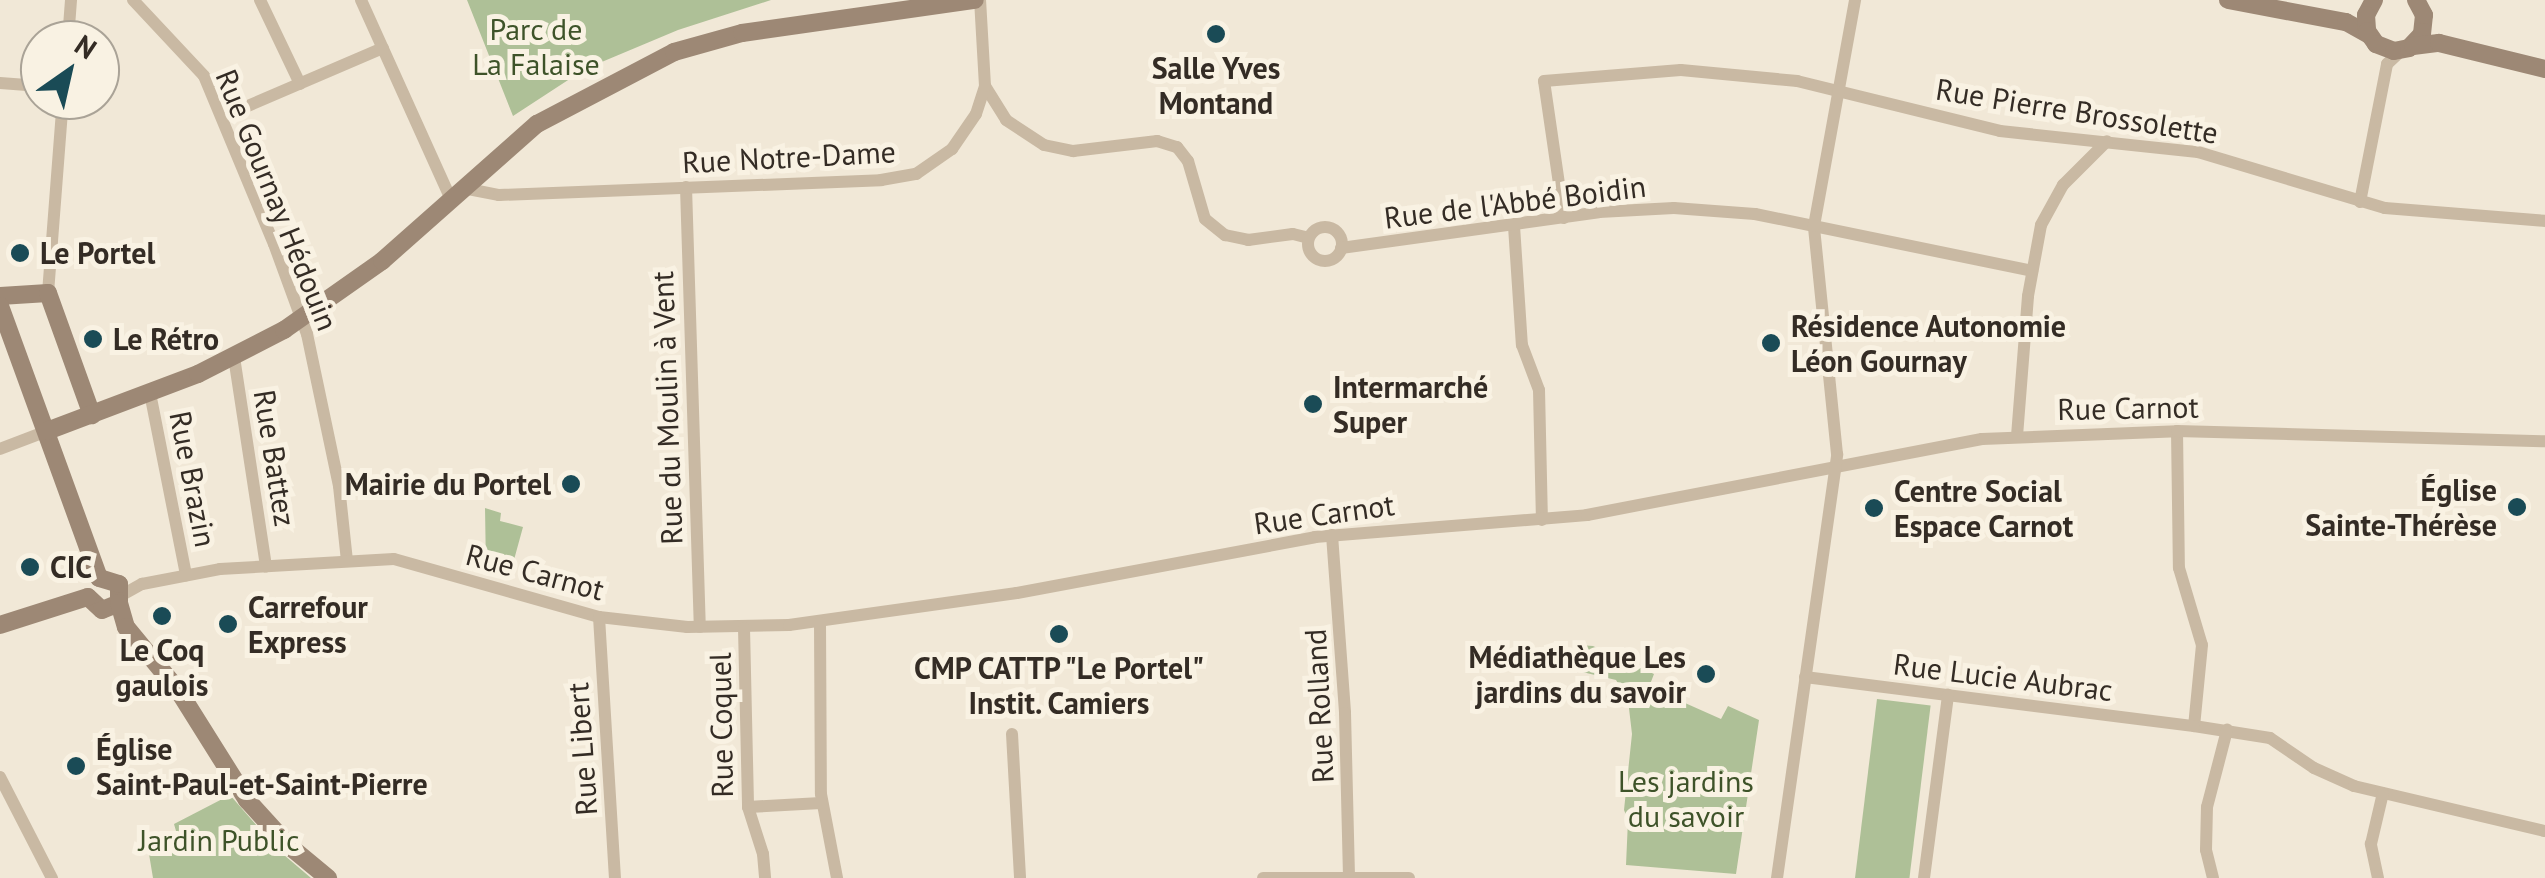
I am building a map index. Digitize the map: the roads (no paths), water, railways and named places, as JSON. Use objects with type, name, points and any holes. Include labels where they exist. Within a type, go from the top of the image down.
[{"type":"street","name":"Rue Gournay Hédouin","points":[[133,0],[200,69],[301,320],[339,486],[347,561]]},
{"type":"street","points":[[260,0],[300,84]]},
{"type":"street","points":[[362,0],[457,194]]},
{"type":"street","points":[[0,449],[234,357],[301,320],[360,279],[548,116],[674,52],[722,37],[977,0]]},
{"type":"street","name":"Rue Notre-Dame","points":[[457,194],[881,180],[916,174],[936,164],[960,140],[976,114],[985,86],[977,0]]},
{"type":"street","points":[[1777,878],[1836,466],[1814,226],[1855,0]]},
{"type":"street","points":[[2228,0],[2332,19],[2374,41],[2407,48],[2430,42],[2545,69]]},
{"type":"street","points":[[2332,19],[2374,0]]},
{"type":"street","points":[[2374,0],[2365,19],[2388,64]]},
{"type":"street","points":[[2360,202],[2388,64],[2424,26],[2419,4]]},
{"type":"street","points":[[2419,4],[2440,32],[2470,53]]},
{"type":"street","points":[[222,117],[383,48]]},
{"type":"street","name":"Rue Pierre Brossolette","points":[[1564,218],[1544,81],[1681,70],[1763,76],[1836,90],[1976,127],[2221,158],[2360,202],[2416,212],[2545,221]]},
{"type":"street","points":[[985,86],[1006,120],[1044,145],[1073,151],[1157,141],[1177,147],[1188,161],[1205,219],[1225,235],[1248,240],[1296,234],[1308,238]]},
{"type":"street","points":[[61,120],[48,293],[92,415]]},
{"type":"street","points":[[2017,436],[2032,271],[2052,200],[2107,141]]},
{"type":"street","name":"Rue du Moulin à Vent","points":[[686,188],[700,627]]},
{"type":"street","name":"Rue de l'Abbé Boidin","points":[[1342,248],[1627,210],[1699,208],[1814,226],[2032,271]]},
{"type":"street","points":[[1514,226],[1522,345],[1539,390],[1542,520]]},
{"type":"street","points":[[1328,227],[1340,237],[1342,248],[1334,259],[1320,261],[1309,252],[1308,238],[1317,228],[1328,227]]},
{"type":"street","points":[[0,296],[48,293]]},
{"type":"street","points":[[0,306],[99,578]]},
{"type":"street","name":"Rue Battez","points":[[234,357],[266,567]]},
{"type":"street","name":"Rue Brazin","points":[[150,393],[186,575]]},
{"type":"street","points":[[2177,430],[2179,568],[2203,654],[2194,726]]},
{"type":"street","name":"Rue Carnot","points":[[120,599],[142,584],[186,575],[347,561],[408,561],[598,617],[744,628],[820,622],[1017,592],[1332,535],[1542,520],[1956,442],[2177,430],[2545,441]]},
{"type":"street","name":"Rue Rolland","points":[[1332,535],[1345,713],[1349,877]]},
{"type":"street","points":[[88,598],[92,583],[99,578],[114,580],[129,632],[178,690],[261,817],[328,878]]},
{"type":"street","points":[[88,598],[102,610],[120,599]]},
{"type":"street","points":[[0,625],[88,598]]},
{"type":"street","name":"Rue Libert","points":[[598,617],[615,878]]},
{"type":"street","points":[[820,622],[822,803],[838,878]]},
{"type":"street","name":"Rue Coquel","points":[[744,628],[748,807],[763,854],[765,878]]},
{"type":"street","name":"Rue Lucie Aubrac","points":[[1805,678],[2270,738],[2323,774],[2382,793],[2545,830]]},
{"type":"street","points":[[1924,878],[1948,695]]},
{"type":"street","points":[[2213,878],[2206,850],[2206,807],[2227,730]]},
{"type":"street","points":[[1012,734],[1020,878]]},
{"type":"street","points":[[0,776],[52,878]]},
{"type":"street","points":[[2378,878],[2372,844],[2382,793]]},
{"type":"street","points":[[748,807],[822,803]]},
{"type":"street","points":[[1263,878],[1409,878]]},
{"type":"place","name":"Salle Yves Montand","points":[[1216,34]]},
{"type":"place","name":"Le Portel","points":[[20,253]]},
{"type":"place","name":"Le Rétro","points":[[93,339]]},
{"type":"place","name":"Résidence Autonomie Léon Gournay","points":[[1771,343]]},
{"type":"place","name":"Intermarché Super","points":[[1313,404]]},
{"type":"place","name":"Mairie du Portel","points":[[571,484]]},
{"type":"place","name":"Église Sainte-Thérèse","points":[[2517,507]]},
{"type":"place","name":"Centre Social Espace Carnot","points":[[1874,508]]},
{"type":"place","name":"CIC","points":[[30,567]]},
{"type":"place","name":"Le Coq gaulois","points":[[162,616]]},
{"type":"place","name":"Carrefour Express","points":[[228,624]]},
{"type":"place","name":"CMP CATTP \"Le Portel\" Instit. Camiers","points":[[1059,634]]},
{"type":"place","name":"Médiathèque Les jardins du savoir","points":[[1706,674]]},
{"type":"place","name":"Église Saint-Paul-et-Saint-Pierre","points":[[76,766]]},
{"type":"park label","name":"Parc de La Falaise","points":[[536,46]]},
{"type":"park label","name":"Les jardins du savoir","points":[[1686,798]]},
{"type":"park label","name":"Jardin Public","points":[[219,840]]}]
